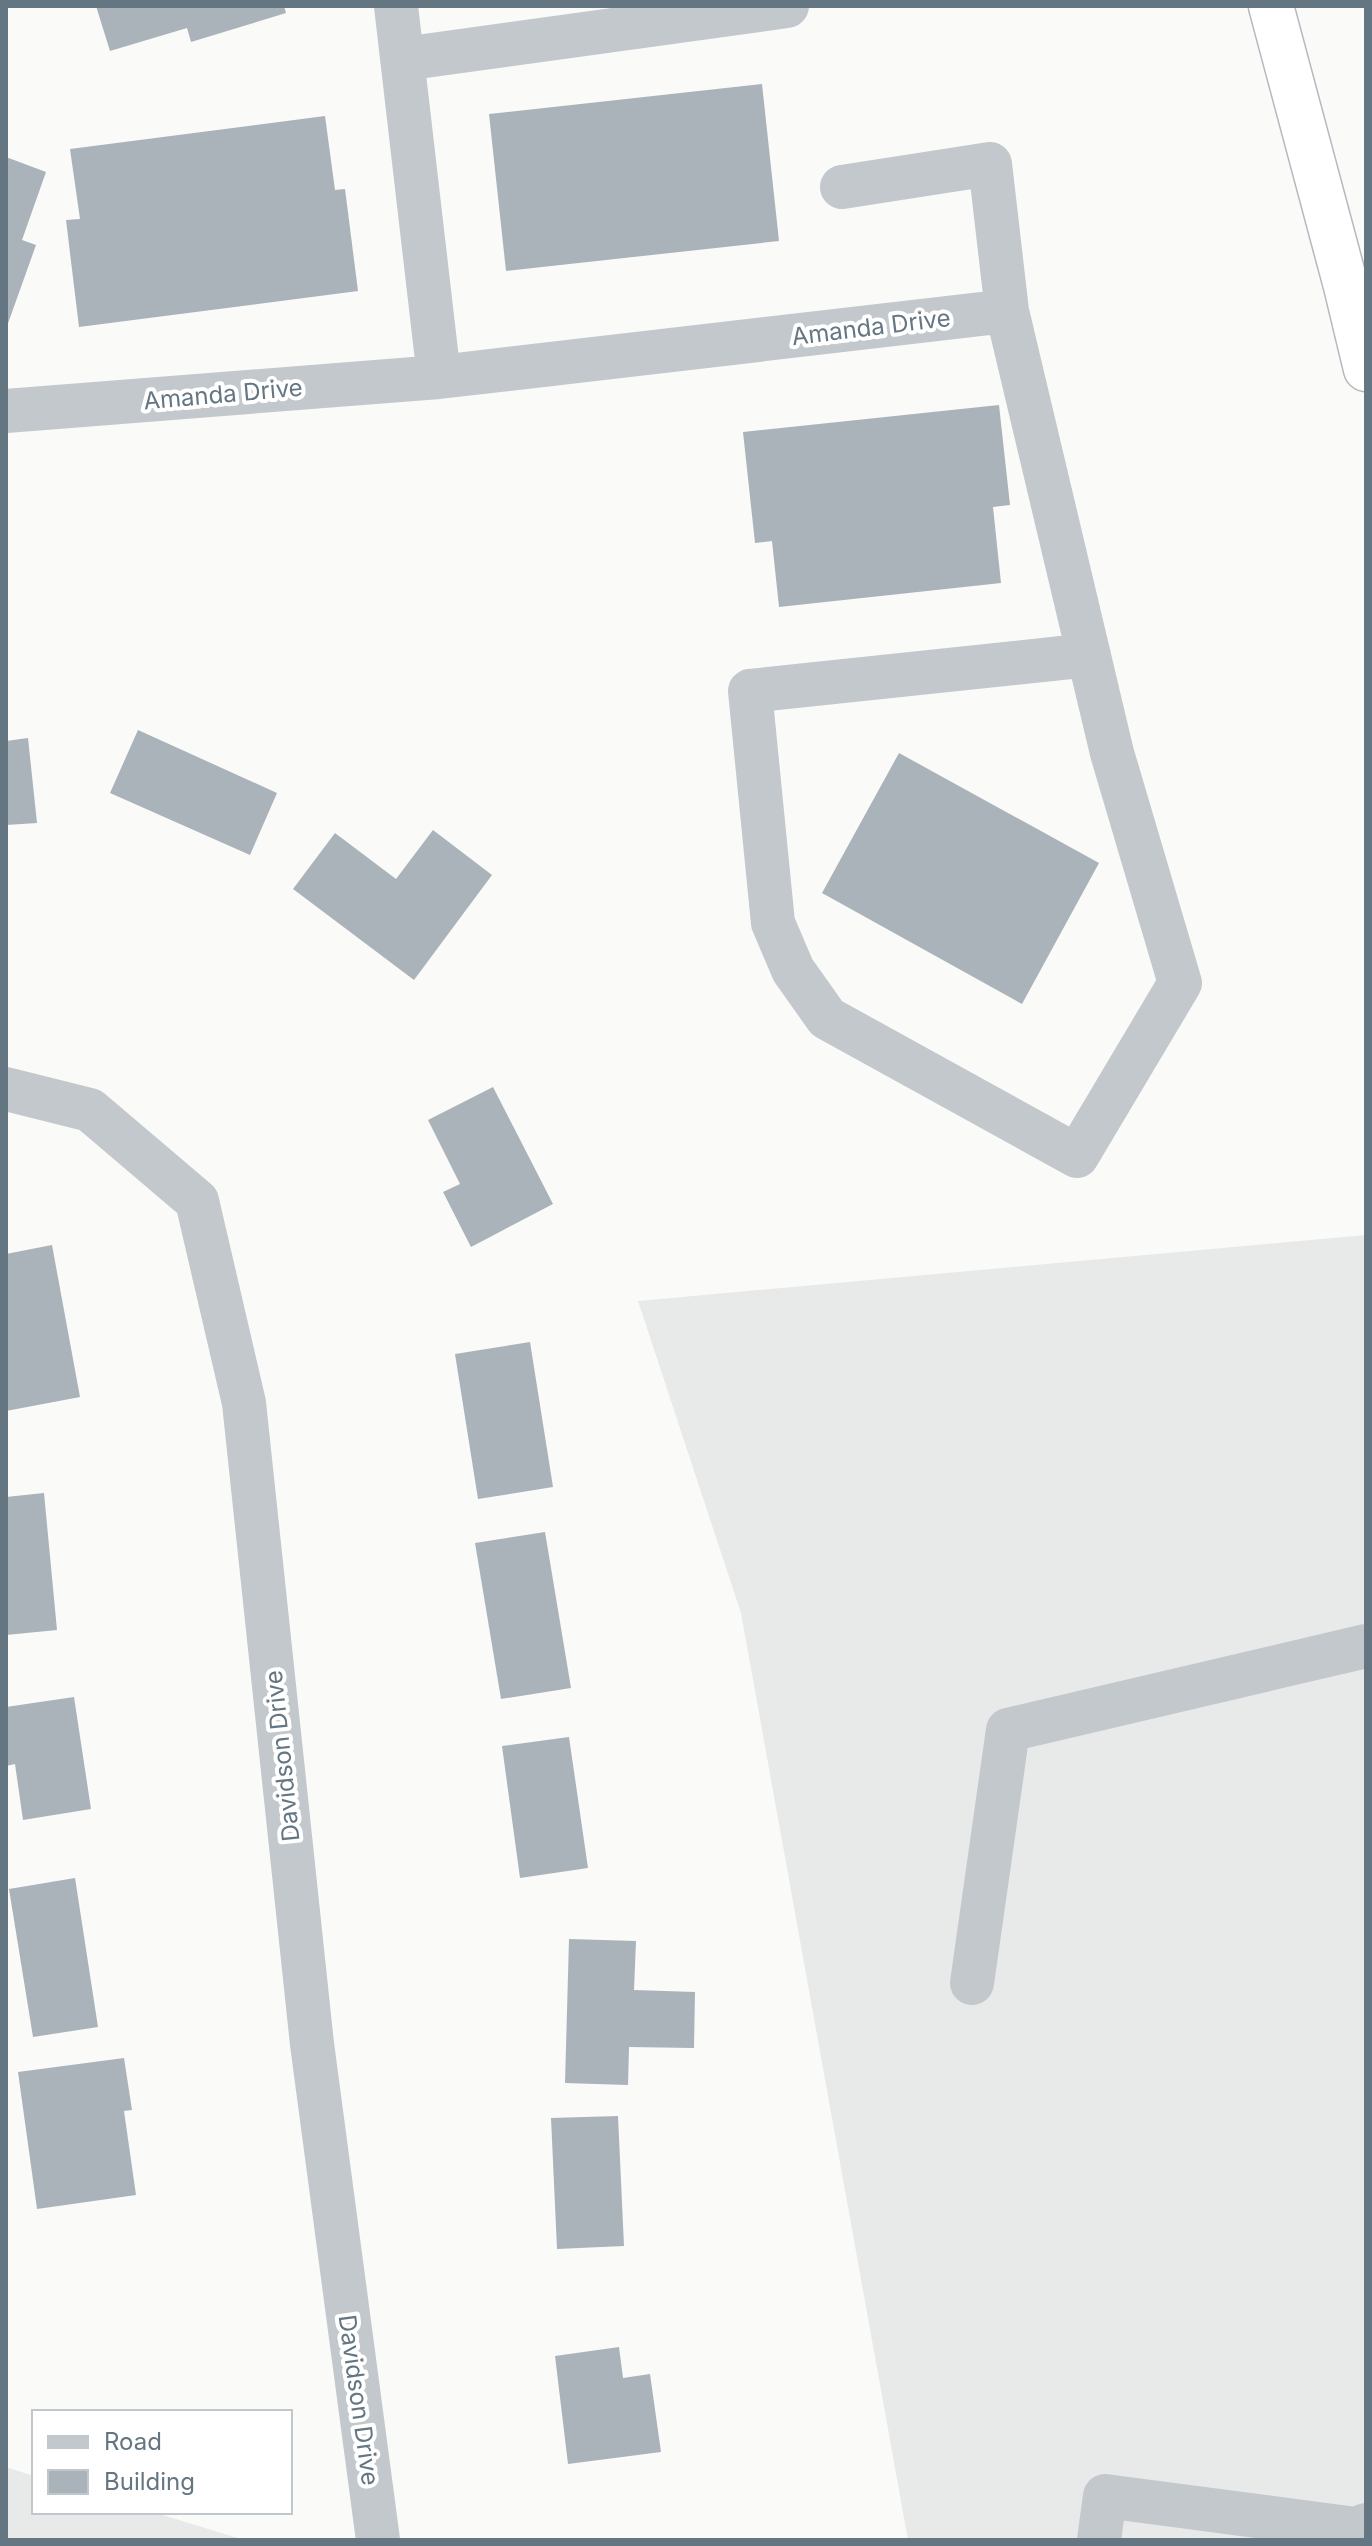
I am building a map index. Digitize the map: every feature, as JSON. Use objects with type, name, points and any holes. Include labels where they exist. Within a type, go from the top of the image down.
[{"type":"highway","points":[[1271,6],[1366,369]]},
{"type":"street","points":[[396,6],[439,377]]},
{"type":"street","points":[[403,59],[787,6]]},
{"type":"street","points":[[842,187],[990,164],[1007,311],[1089,655],[1112,753],[1180,983],[1077,1156],[827,1018],[793,970],[773,923],[750,691],[1089,655]]},
{"type":"street","name":"Amanda Drive","points":[[6,411],[439,377],[1007,311]]},
{"type":"street","name":"Davidson Drive","points":[[6,1089],[90,1110],[197,1201],[244,1403],[312,2044],[378,2540]]},
{"type":"street","points":[[972,1983],[1008,1730],[1366,1646]]},
{"type":"street","points":[[1099,2540],[1105,2496],[1356,2529],[1366,2525]]},
{"type":"shaded area","points":[[1366,1235],[1366,2540],[908,2540],[741,1613],[638,1301]]},
{"type":"shaded area","points":[[6,2467],[32,2475],[32,2514],[160,2514],[244,2540],[6,2540]]},
{"type":"building","points":[[96,6],[284,6],[286,13],[191,42],[187,28],[110,51]]},
{"type":"building","points":[[762,84],[779,241],[506,271],[489,114]]},
{"type":"building","points":[[325,116],[335,190],[345,189],[358,291],[79,327],[66,220],[80,219],[70,149]]},
{"type":"building","points":[[6,157],[46,172],[22,240],[36,245],[6,329]]},
{"type":"building","points":[[999,405],[1010,505],[993,507],[1001,583],[779,607],[772,541],[755,543],[743,432]]},
{"type":"building","points":[[138,730],[277,793],[250,855],[110,793]]},
{"type":"building","points":[[28,738],[37,823],[6,825],[6,741]]},
{"type":"building","points":[[899,753],[1099,863],[1022,1004],[822,893]]},
{"type":"building","points":[[433,830],[492,875],[414,980],[293,889],[335,833],[396,879]]},
{"type":"building","points":[[493,1087],[553,1204],[471,1247],[443,1192],[460,1184],[428,1120]]},
{"type":"building","points":[[52,1245],[80,1397],[6,1411],[6,1254]]},
{"type":"building","points":[[530,1342],[553,1487],[478,1499],[455,1354]]},
{"type":"building","points":[[44,1493],[57,1630],[6,1635],[6,1497]]},
{"type":"building","points":[[545,1532],[571,1688],[501,1699],[475,1543]]},
{"type":"building","points":[[74,1697],[91,1809],[23,1820],[15,1764],[6,1766],[6,1707]]},
{"type":"building","points":[[569,1737],[588,1868],[520,1878],[502,1746]]},
{"type":"building","points":[[75,1878],[98,2027],[33,2037],[9,1889]]},
{"type":"building","points":[[569,1939],[636,1941],[634,1990],[695,1992],[694,2048],[629,2047],[628,2085],[565,2083]]},
{"type":"building","points":[[124,2058],[132,2110],[124,2111],[136,2195],[37,2209],[18,2072]]},
{"type":"building","points":[[618,2116],[624,2246],[557,2249],[551,2118]]},
{"type":"building","points":[[619,2347],[623,2378],[650,2374],[661,2452],[568,2464],[555,2356]]}]
